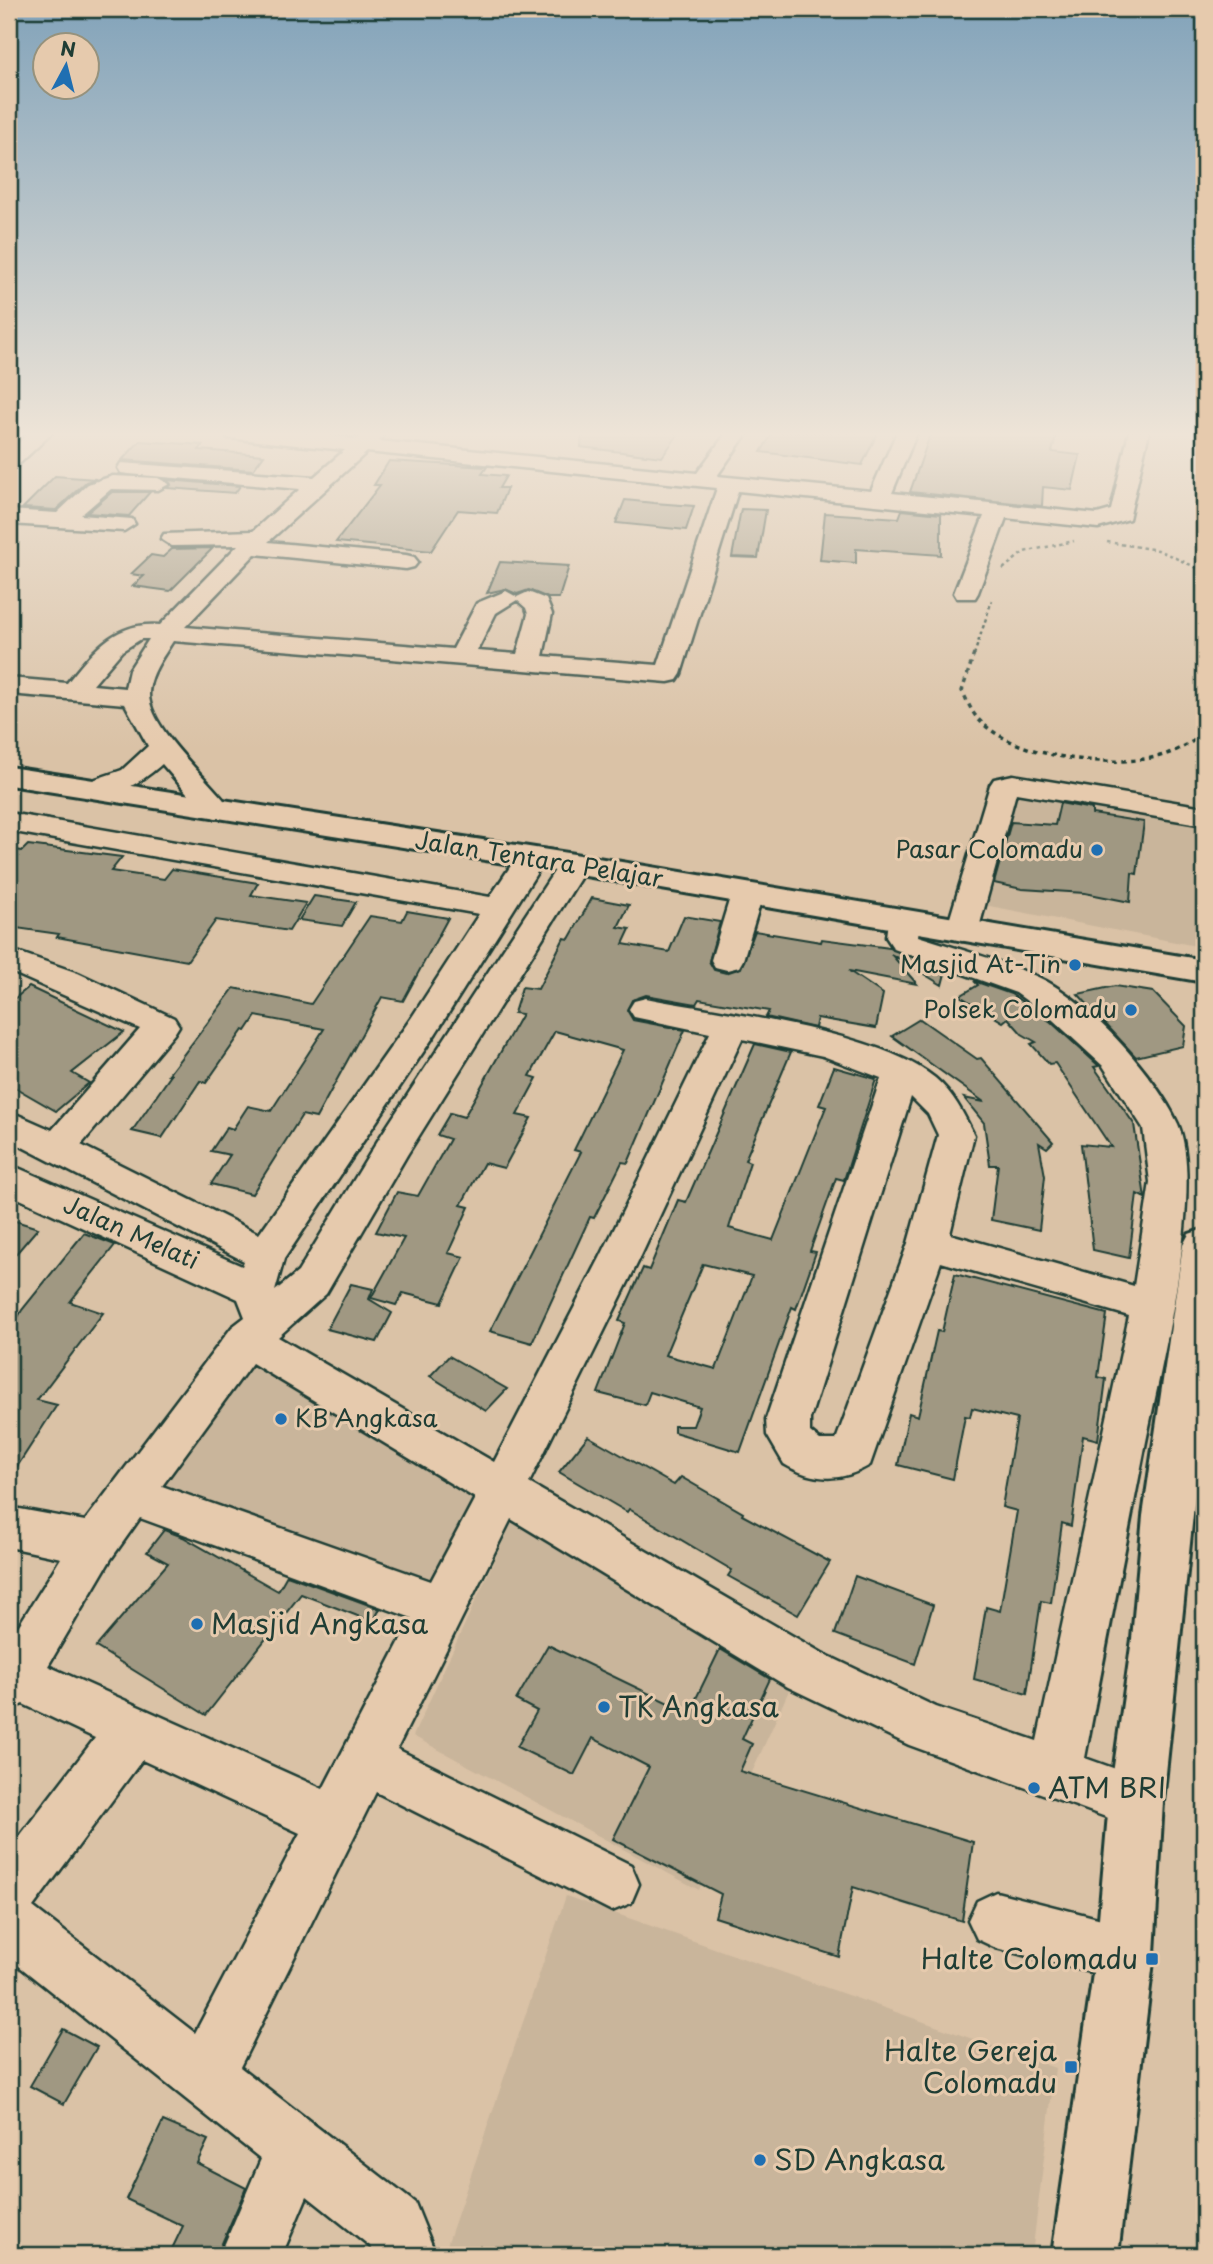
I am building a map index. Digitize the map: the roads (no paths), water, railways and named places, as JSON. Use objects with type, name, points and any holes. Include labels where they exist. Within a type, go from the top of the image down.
[{"type":"main road","name":"Jalan Tentara Pelajar","points":[[9,776],[574,864],[1204,971]]},
{"type":"main road","points":[[1085,2255],[1125,1953],[1136,1802],[1157,1639],[1167,1516],[1204,1245]]},
{"type":"street","points":[[216,808],[164,747],[136,697],[139,672],[165,632],[260,538]]},
{"type":"street","points":[[75,691],[125,636],[144,631],[668,674],[712,538]]},
{"type":"street","points":[[966,593],[988,538]]},
{"type":"street","points":[[172,539],[254,543],[407,562]]},
{"type":"street","points":[[461,658],[486,608],[517,599],[537,604],[540,614],[528,663]]},
{"type":"street","points":[[9,686],[136,697]]},
{"type":"street","points":[[94,789],[132,776],[164,747]]},
{"type":"street","points":[[962,931],[1004,785],[1013,784],[1204,816]]},
{"type":"street","points":[[9,822],[499,908]]},
{"type":"street","points":[[333,1821],[133,1730],[12,1681],[95,1544],[131,1495],[258,1300],[531,858]]},
{"type":"street","points":[[258,1300],[312,1283],[393,1146],[574,864]]},
{"type":"street","points":[[727,960],[747,894]]},
{"type":"street","points":[[904,921],[902,937],[905,942],[1028,985],[1065,1012],[1115,1058],[1152,1109],[1161,1128],[1169,1182],[1151,1307],[1056,1773]]},
{"type":"street","points":[[9,959],[66,981],[162,1026],[58,1147]]},
{"type":"street","points":[[646,1009],[870,1057],[901,1072],[923,1085],[953,1125],[956,1135],[928,1243],[855,1452],[845,1460],[830,1461],[797,1449],[789,1435],[788,1419],[901,1072]]},
{"type":"street","points":[[205,2074],[620,1258],[731,1026]]},
{"type":"street","points":[[9,1124],[58,1147],[502,1490],[805,1670],[927,1728],[1136,1802]]},
{"type":"street","name":"Jalan Melati","points":[[9,1178],[258,1300]]},
{"type":"street","points":[[928,1243],[1151,1307]]},
{"type":"street","points":[[131,1495],[442,1607]]},
{"type":"street","points":[[9,1527],[95,1544]]},
{"type":"street","points":[[9,1894],[133,1730]]},
{"type":"street","points":[[364,1759],[612,1884]]},
{"type":"street","points":[[996,1920],[1125,1953]]},
{"type":"street","points":[[9,1923],[205,2074],[393,2225],[405,2255]]},
{"type":"street","points":[[251,2255],[296,2148]]},
{"type":"place","name":"Pasar Colomadu","points":[[1097,850]]},
{"type":"place","name":"Masjid At-Tin","points":[[1075,965]]},
{"type":"place","name":"Polsek Colomadu","points":[[1131,1010]]},
{"type":"place","name":"KB Angkasa","points":[[281,1419]]},
{"type":"place","name":"Masjid Angkasa","points":[[197,1624]]},
{"type":"place","name":"TK Angkasa","points":[[604,1707]]},
{"type":"place","name":"ATM BRI","points":[[1034,1788]]},
{"type":"place","name":"Halte Colomadu","points":[[1152,1959]]},
{"type":"place","name":"Halte Gereja Colomadu","points":[[1071,2067]]},
{"type":"place","name":"SD Angkasa","points":[[760,2160]]}]
